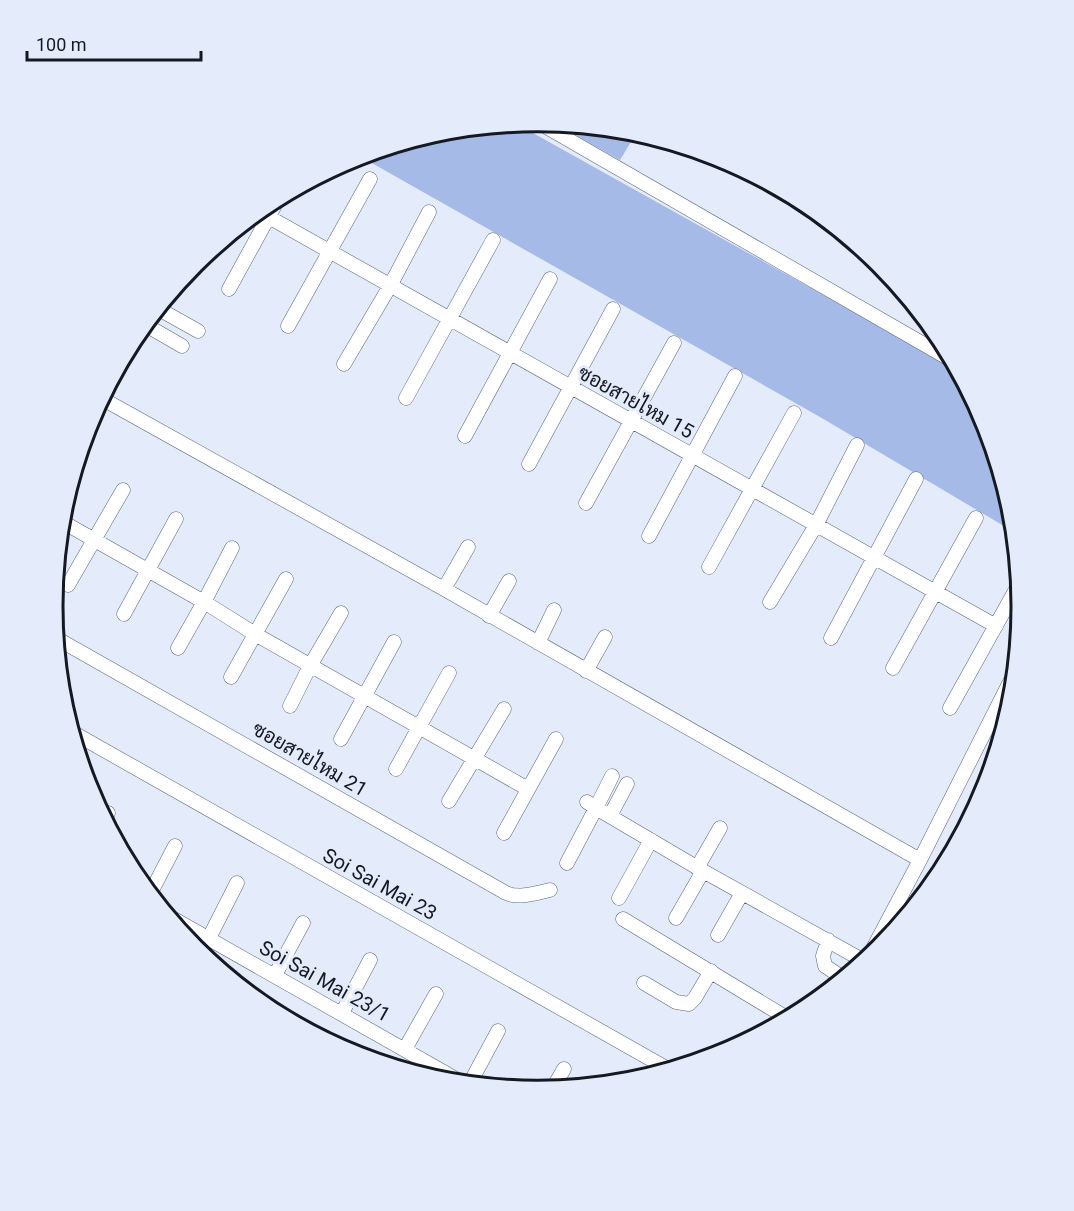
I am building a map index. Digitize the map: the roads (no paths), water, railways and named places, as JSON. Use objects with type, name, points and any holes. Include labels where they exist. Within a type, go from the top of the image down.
[{"type":"street","points":[[556,133],[937,352]]},
{"type":"street","points":[[288,326],[370,179]]},
{"type":"street","points":[[344,364],[429,212]]},
{"type":"street","name":"ซอยสายไหม 15","points":[[267,216],[996,626]]},
{"type":"street","points":[[229,289],[260,221]]},
{"type":"street","points":[[406,398],[493,240]]},
{"type":"street","points":[[465,436],[550,279]]},
{"type":"street","points":[[529,464],[613,309]]},
{"type":"street","points":[[165,312],[198,331]]},
{"type":"street","points":[[152,329],[182,346]]},
{"type":"street","points":[[586,503],[674,343]]},
{"type":"street","points":[[648,536],[735,376]]},
{"type":"street","points":[[109,402],[444,589],[920,860]]},
{"type":"street","points":[[709,567],[794,413]]},
{"type":"street","points":[[770,602],[816,525],[857,445]]},
{"type":"street","points":[[831,638],[916,479]]},
{"type":"street","points":[[68,585],[123,490]]},
{"type":"street","points":[[893,668],[976,518]]},
{"type":"street","points":[[124,614],[176,519]]},
{"type":"street","points":[[70,526],[204,602],[310,666],[528,789]]},
{"type":"street","points":[[444,589],[468,547]]},
{"type":"street","points":[[178,648],[231,548]]},
{"type":"street","points":[[231,677],[286,579]]},
{"type":"street","points":[[489,616],[509,581]]},
{"type":"street","points":[[950,708],[1011,599]]},
{"type":"street","points":[[538,643],[554,610]]},
{"type":"street","points":[[290,706],[341,613]]},
{"type":"street","points":[[586,671],[605,637]]},
{"type":"street","points":[[341,739],[394,642]]},
{"type":"street","name":"ซอยสายไหม 21","points":[[65,643],[506,893],[524,895],[550,890]]},
{"type":"street","points":[[396,770],[449,673]]},
{"type":"street","points":[[884,928],[1002,698]]},
{"type":"street","points":[[449,801],[504,709]]},
{"type":"street","name":"Soi Sai Mai 23","points":[[82,738],[657,1064]]},
{"type":"street","points":[[504,834],[556,739]]},
{"type":"street","points":[[567,863],[591,805],[612,776]]},
{"type":"street","points":[[610,816],[627,784]]},
{"type":"street","points":[[591,805],[700,870],[856,956]]},
{"type":"street","points":[[676,918],[720,828]]},
{"type":"street","points":[[619,898],[651,840]]},
{"type":"street","points":[[155,885],[175,846]]},
{"type":"street","points":[[209,938],[237,883]]},
{"type":"street","points":[[718,934],[742,893]]},
{"type":"street","points":[[623,919],[779,1013]]},
{"type":"street","points":[[275,975],[303,923]]},
{"type":"street","name":"Soi Sai Mai 23/1","points":[[190,927],[439,1069]]},
{"type":"street","points":[[828,940],[823,956],[825,966],[836,973]]},
{"type":"street","points":[[342,1013],[370,960]]},
{"type":"street","points":[[644,983],[676,1002],[689,1004],[711,971]]},
{"type":"street","points":[[405,1048],[436,994]]},
{"type":"street","points":[[474,1075],[498,1031]]},
{"type":"street","points":[[558,1079],[564,1069]]}]
